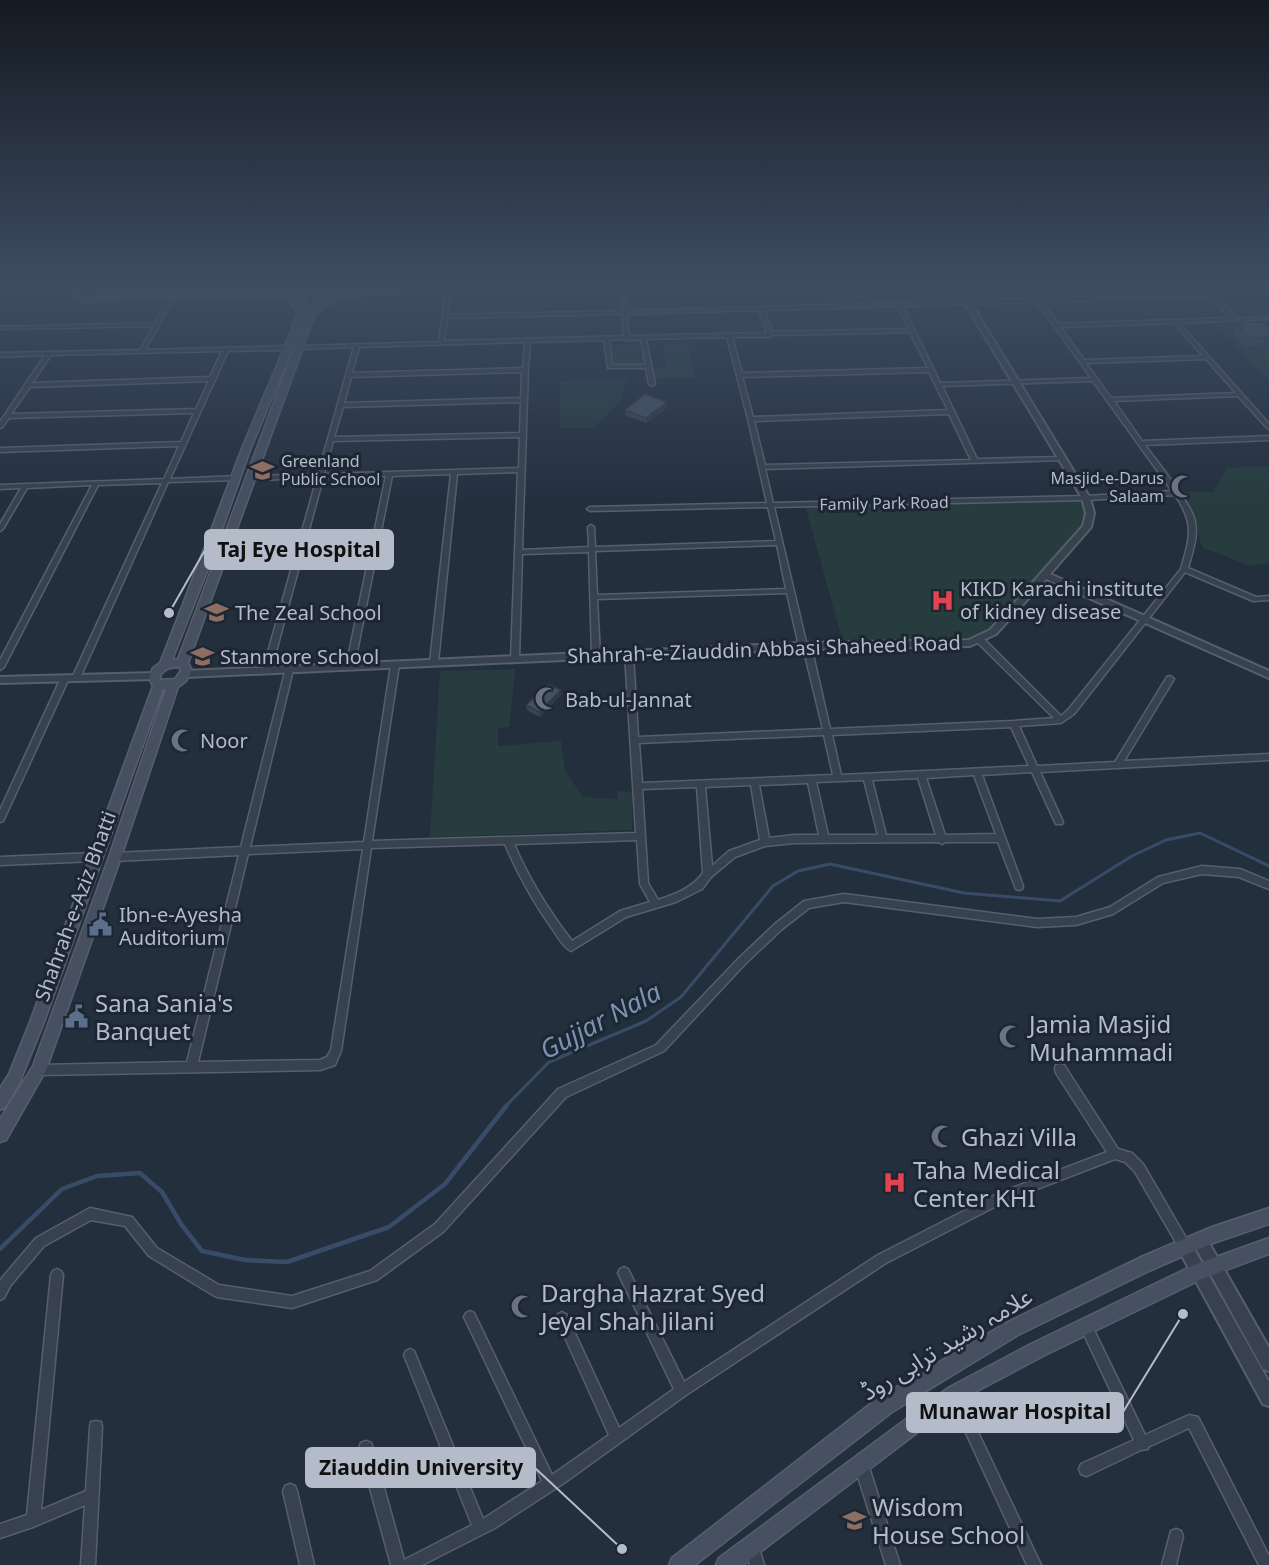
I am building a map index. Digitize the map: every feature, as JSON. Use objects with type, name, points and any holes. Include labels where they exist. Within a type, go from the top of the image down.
[{"type":"main road","points":[[285,358],[164,666],[156,680],[173,684],[184,669],[297,358]]},
{"type":"main road","points":[[164,666],[184,669]]},
{"type":"main road","name":"Shahrah-e-Aziz Bhatti","points":[[0,1102],[14,1079],[37,1022],[156,680]]},
{"type":"main road","name":"Shahrah-e-Aziz Bhatti","points":[[0,1134],[39,1070],[115,857],[173,684]]},
{"type":"main road","name":"علامہ رشید ترابی روڈ","points":[[679,1565],[885,1405],[1012,1329],[1193,1244],[1269,1216]]},
{"type":"main road","points":[[726,1565],[954,1394],[1086,1326],[1208,1269],[1269,1246]]},
{"type":"street","points":[[0,426],[46,358]]},
{"type":"street","points":[[0,819],[165,482],[222,358]]},
{"type":"street","points":[[267,670],[353,358]]},
{"type":"street","points":[[515,658],[526,358]]},
{"type":"street","points":[[609,358],[610,367],[648,366]]},
{"type":"street","points":[[647,358],[652,384]]},
{"type":"street","points":[[735,358],[751,418],[760,467],[803,646],[810,659],[838,777]]},
{"type":"street","points":[[924,358],[975,461]]},
{"type":"street","name":"Shahrah-e-Ziauddin Abbasi Shaheed Road","points":[[184,669],[289,670],[803,646],[970,643],[993,632],[1087,527],[1090,513],[1086,498],[1001,358]]},
{"type":"street","points":[[635,741],[1014,724],[1061,720],[1071,712],[1184,569],[1192,541],[1192,522],[1187,508],[1143,443],[1080,358]]},
{"type":"street","points":[[1083,362],[1181,358]]},
{"type":"street","points":[[1207,358],[1269,427]]},
{"type":"street","points":[[348,375],[525,370]]},
{"type":"street","points":[[739,375],[930,370]]},
{"type":"street","points":[[27,385],[212,379]]},
{"type":"street","points":[[938,385],[1095,379]]},
{"type":"street","points":[[1110,400],[1240,394]]},
{"type":"street","points":[[340,405],[524,400]]},
{"type":"street","points":[[7,416],[198,411]]},
{"type":"street","points":[[751,418],[951,412]]},
{"type":"street","points":[[330,439],[522,435]]},
{"type":"street","points":[[1143,443],[1269,438]]},
{"type":"street","points":[[0,450],[183,444]]},
{"type":"street","points":[[760,467],[1062,459]]},
{"type":"street","points":[[252,478],[319,478],[521,470]]},
{"type":"street","points":[[434,662],[454,472]]},
{"type":"street","points":[[350,667],[389,474]]},
{"type":"street","points":[[0,487],[237,478]]},
{"type":"street","points":[[0,667],[96,484]]},
{"type":"street","points":[[0,529],[25,486]]},
{"type":"street","name":"Family Park Road","points":[[590,509],[1086,498],[1177,493]]},
{"type":"street","points":[[591,527],[596,655]]},
{"type":"street","points":[[518,552],[779,543]]},
{"type":"street","points":[[1184,569],[1255,599],[1269,598]]},
{"type":"street","points":[[1045,575],[1269,675]]},
{"type":"street","points":[[594,597],[790,591]]},
{"type":"street","points":[[980,639],[1061,720]]},
{"type":"street","points":[[629,654],[644,884],[655,903]]},
{"type":"street","points":[[39,1070],[320,1065],[331,1061],[336,1051],[395,665]]},
{"type":"street","points":[[191,1068],[289,670]]},
{"type":"street","points":[[0,680],[70,678],[156,680]]},
{"type":"street","points":[[1119,765],[1170,679]]},
{"type":"street","points":[[1014,724],[1059,822]]},
{"type":"street","points":[[639,786],[921,775],[1269,757]]},
{"type":"street","points":[[977,772],[1018,886]]},
{"type":"street","points":[[921,775],[942,840]]},
{"type":"street","points":[[867,777],[883,839]]},
{"type":"street","points":[[811,779],[824,839]]},
{"type":"street","points":[[754,782],[765,842]]},
{"type":"street","points":[[701,783],[708,874]]},
{"type":"street","points":[[115,857],[367,845],[641,836]]},
{"type":"street","points":[[508,841],[522,875],[542,910],[571,947],[623,914],[673,898],[699,886],[708,874],[732,854],[765,842],[794,839],[1001,838]]},
{"type":"street","points":[[0,861],[95,857]]},
{"type":"street","points":[[0,1294],[6,1282],[40,1242],[90,1214],[128,1221],[153,1252],[217,1291],[292,1302],[372,1276],[439,1228],[562,1093],[660,1048],[742,962],[778,927],[807,904],[844,898],[1037,923],[1076,921],[1113,910],[1161,880],[1202,870],[1240,873],[1269,885]]},
{"type":"street","points":[[1060,1069],[1114,1154]]},
{"type":"street","points":[[0,1079],[14,1079]]},
{"type":"street","points":[[408,1565],[480,1528],[550,1484],[682,1391],[882,1259],[1003,1197],[1114,1154],[1128,1157],[1139,1168],[1193,1244],[1269,1363]]},
{"type":"street","points":[[1208,1269],[1269,1398]]},
{"type":"street","points":[[624,1273],[682,1391]]},
{"type":"street","points":[[33,1520],[57,1275]]},
{"type":"street","points":[[470,1317],[550,1484]]},
{"type":"street","points":[[562,1318],[617,1437]]},
{"type":"street","points":[[1086,1326],[1143,1444]]},
{"type":"street","points":[[410,1355],[480,1528]]},
{"type":"street","points":[[954,1394],[1034,1565]]},
{"type":"street","points":[[1086,1469],[1189,1421],[1193,1422],[1266,1565]]},
{"type":"street","points":[[88,1565],[96,1427]]},
{"type":"street","points":[[366,1448],[398,1565]]},
{"type":"street","points":[[861,1464],[893,1565]]},
{"type":"street","points":[[290,1491],[307,1565]]},
{"type":"street","points":[[0,1532],[92,1495]]},
{"type":"street","points":[[1169,1565],[1176,1536]]},
{"type":"street","points":[[752,1546],[757,1565]]},
{"type":"green space","points":[[612,358],[645,358],[646,365],[613,366]]},
{"type":"green space","points":[[665,358],[691,358],[695,378],[653,379],[651,368],[666,367]]},
{"type":"green space","points":[[1248,358],[1269,358],[1269,380]]},
{"type":"green space","points":[[627,380],[620,401],[594,428],[560,428],[560,381]]},
{"type":"green space","points":[[1269,466],[1269,563],[1250,566],[1202,547],[1185,492],[1213,492],[1227,468]]},
{"type":"green space","points":[[1086,498],[1087,527],[993,632],[970,643],[844,646],[805,505]]},
{"type":"green space","points":[[515,669],[510,723],[509,727],[498,728],[498,746],[561,741],[565,771],[583,797],[617,799],[618,791],[632,792],[632,830],[430,837],[440,671]]},
{"type":"building","points":[[645,394],[667,402],[646,418],[625,410]]},
{"type":"building","points":[[548,684],[561,690],[539,712],[526,705]]},
{"type":"waterway","name":"Gujjar Nala","points":[[505,1107],[549,1062],[646,1021],[681,997],[773,886],[798,871],[830,864],[964,893],[1060,901],[1132,856],[1166,840],[1200,833],[1269,866]]},
{"type":"waterway","name":"Gujjar Nala","points":[[0,1249],[62,1189],[97,1176],[140,1173],[162,1192],[181,1224],[202,1251],[245,1260],[287,1262],[389,1227],[445,1184],[507,1105]]},
{"type":"place","name":"Greenland Public School","points":[[263,470]]},
{"type":"place","name":"Masjid-e-Darus Salaam","points":[[1182,487]]},
{"type":"place","name":"KIKD Karachi institute of kidney disease","points":[[942,600]]},
{"type":"place","name":"The Zeal School","points":[[217,612]]},
{"type":"place","name":"Taj Eye Hospital","points":[[169,613]]},
{"type":"place","name":"Stanmore School","points":[[202,656]]},
{"type":"place","name":"Bab-ul-Jannat","points":[[547,699]]},
{"type":"place","name":"Noor","points":[[182,740]]},
{"type":"place","name":"Ibn-e-Ayesha Auditorium","points":[[101,925]]},
{"type":"place","name":"Sana Sania's Banquet","points":[[77,1016]]},
{"type":"place","name":"Jamia Masjid Muhammadi","points":[[1011,1037]]},
{"type":"place","name":"Ghazi Villa","points":[[943,1136]]},
{"type":"place","name":"Taha Medical Center KHI","points":[[895,1183]]},
{"type":"place","name":"Dargha Hazrat Syed Jeyal Shah Jilani","points":[[523,1306]]},
{"type":"place","name":"Munawar Hospital","points":[[1183,1314]]},
{"type":"place","name":"Wisdom House School","points":[[854,1520]]},
{"type":"place","name":"Ziauddin University","points":[[622,1549]]}]
